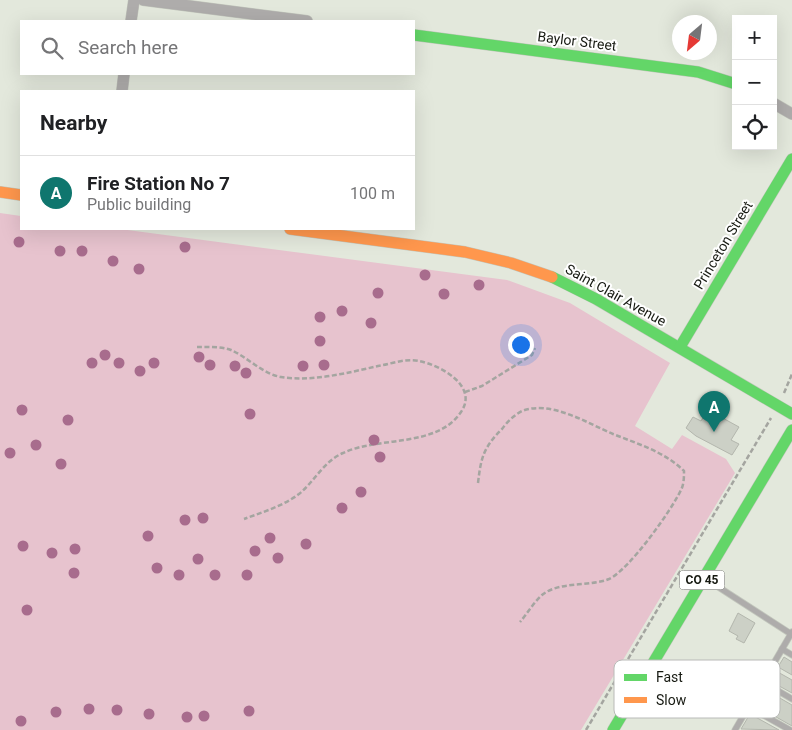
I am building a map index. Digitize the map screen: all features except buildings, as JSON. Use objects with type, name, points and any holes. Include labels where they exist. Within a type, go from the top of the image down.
[{"type":"street","points":[[131,20],[134,0]]},
{"type":"street","points":[[143,0],[299,20]]},
{"type":"street","name":"Baylor Street","points":[[415,35],[698,72],[732,83]]},
{"type":"street","points":[[122,90],[124,75]]},
{"type":"street","points":[[776,105],[792,114]]},
{"type":"street","name":"Princeton Street","points":[[680,347],[792,159]]},
{"type":"street","points":[[0,192],[20,194]]},
{"type":"street","name":"Saint Clair Avenue","points":[[298,230],[466,252],[511,263],[554,278],[596,299],[792,414]]},
{"type":"street","name":"CO 45","points":[[654,660],[792,430]]},
{"type":"street","name":"CO 45","points":[[613,730],[620,718]]},
{"type":"lane","points":[[704,577],[791,633],[776,660]]},
{"type":"lane","points":[[782,649],[792,655]]},
{"type":"lane","points":[[780,692],[792,699]]},
{"type":"lane","points":[[735,730],[742,718]]},
{"type":"lane","points":[[768,718],[790,730]]},
{"type":"path","points":[[197,346],[220,347],[231,350],[280,377],[304,378],[344,374],[407,360],[419,361],[453,377],[465,392],[466,402],[461,413],[442,429],[429,436],[404,438],[343,452],[330,462],[299,494],[276,507],[244,519]]},
{"type":"path","points":[[465,392],[482,386],[532,355],[535,348]]},
{"type":"path","points":[[628,660],[779,406],[792,374]]},
{"type":"path","points":[[478,483],[482,455],[493,438],[511,418],[522,411],[535,408],[562,412],[664,454],[684,471],[682,489],[633,561],[622,572],[609,579],[551,589],[542,596],[520,622]]},
{"type":"path","points":[[586,730],[614,683]]},
{"type":"shaded area","points":[[0,213],[20,216],[20,230],[128,230],[507,280],[570,303],[670,363],[635,426],[672,449],[682,435],[726,459],[735,473],[623,660],[614,660],[614,675],[581,730],[0,730]]},
{"type":"traffic: fast","points":[[415,35],[698,72],[732,83]]},
{"type":"traffic: fast","points":[[680,347],[792,159]]},
{"type":"traffic: fast","points":[[552,277],[596,299],[792,414]]},
{"type":"traffic: fast","points":[[655,660],[792,430]]},
{"type":"traffic: fast","points":[[613,730],[620,718]]},
{"type":"traffic: slow","points":[[0,192],[20,195]]},
{"type":"traffic: slow","points":[[298,230],[465,252],[511,263],[552,277]]},
{"type":"place","name":"Fire Station No 7","points":[[714,432]]}]
